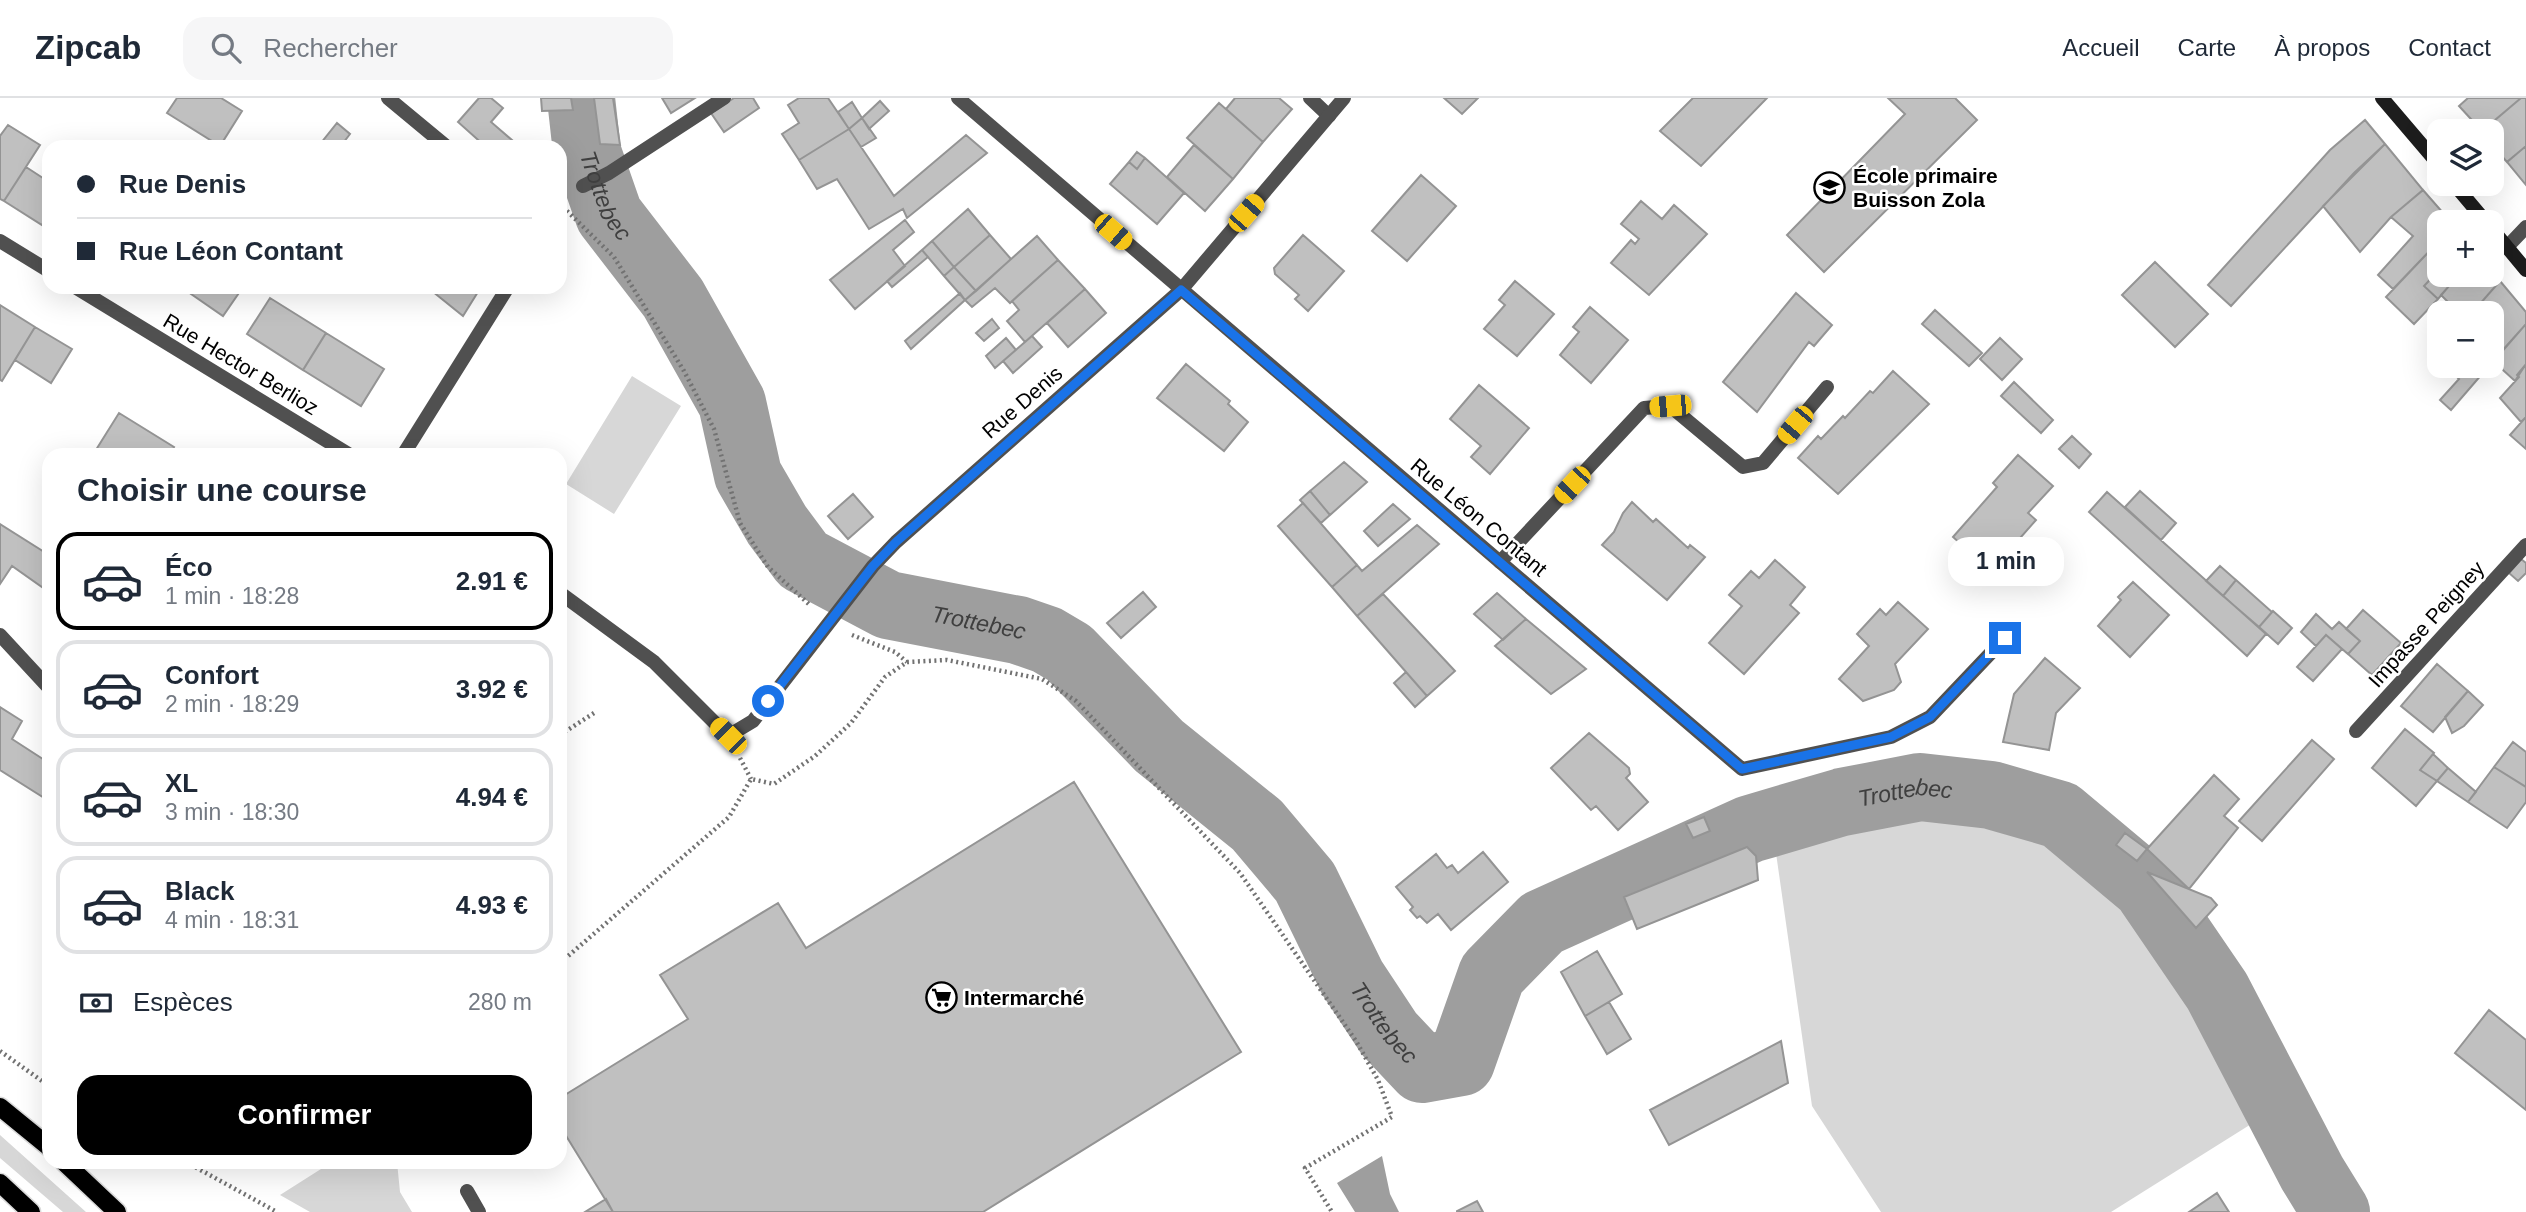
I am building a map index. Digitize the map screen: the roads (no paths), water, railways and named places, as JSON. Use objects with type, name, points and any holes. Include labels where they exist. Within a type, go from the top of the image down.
[{"type":"main road","points":[[2382,98],[2427,151]]},
{"type":"main road","points":[[2464,196],[2476,210]]},
{"type":"main road","points":[[2504,243],[2526,270]]},
{"type":"main road","points":[[0,1107],[42,1141]]},
{"type":"main road","points":[[71,1169],[117,1212]]},
{"type":"main road","points":[[0,1183],[31,1212]]},
{"type":"street","points":[[388,98],[439,140]]},
{"type":"street","points":[[583,186],[609,173],[724,98]]},
{"type":"street","name":"Rue Léon Contant","points":[[958,98],[1742,769],[1891,737],[1930,717],[2005,638]]},
{"type":"street","points":[[1310,98],[1329,116]]},
{"type":"street","name":"Rue Denis","points":[[567,598],[654,662],[728,736],[753,721],[873,566],[925,515],[1181,290],[1344,98]]},
{"type":"street","points":[[2507,247],[2526,227]]},
{"type":"street","points":[[0,242],[42,267]]},
{"type":"street","name":"Rue Hector Berlioz","points":[[86,294],[339,448]]},
{"type":"street","points":[[407,448],[504,294]]},
{"type":"street","points":[[1500,562],[1644,408],[1670,406],[1742,467],[1763,463],[1827,387]]},
{"type":"street","name":"Impasse Peigney","points":[[2356,731],[2526,545]]},
{"type":"street","points":[[0,635],[42,680]]},
{"type":"street","points":[[467,1191],[479,1212]]},
{"type":"waterway","name":"Trottebec","points":[[581,98],[587,152],[609,215],[673,298],[732,403],[748,475],[777,525],[803,560],[888,605],[1018,630],[1047,640],[1069,653],[1159,746],[1257,825],[1305,882],[1352,978],[1389,1034],[1422,1069],[1461,1062],[1492,974],[1542,923],[1750,829],[1842,802],[1920,787],[1991,795],[2060,815],[2146,887],[2217,991],[2312,1173],[2336,1212]]},
{"type":"place","name":"École primaire Buisson Zola","points":[[1830,187]]},
{"type":"place","name":"Intermarché","points":[[941,997]]}]
